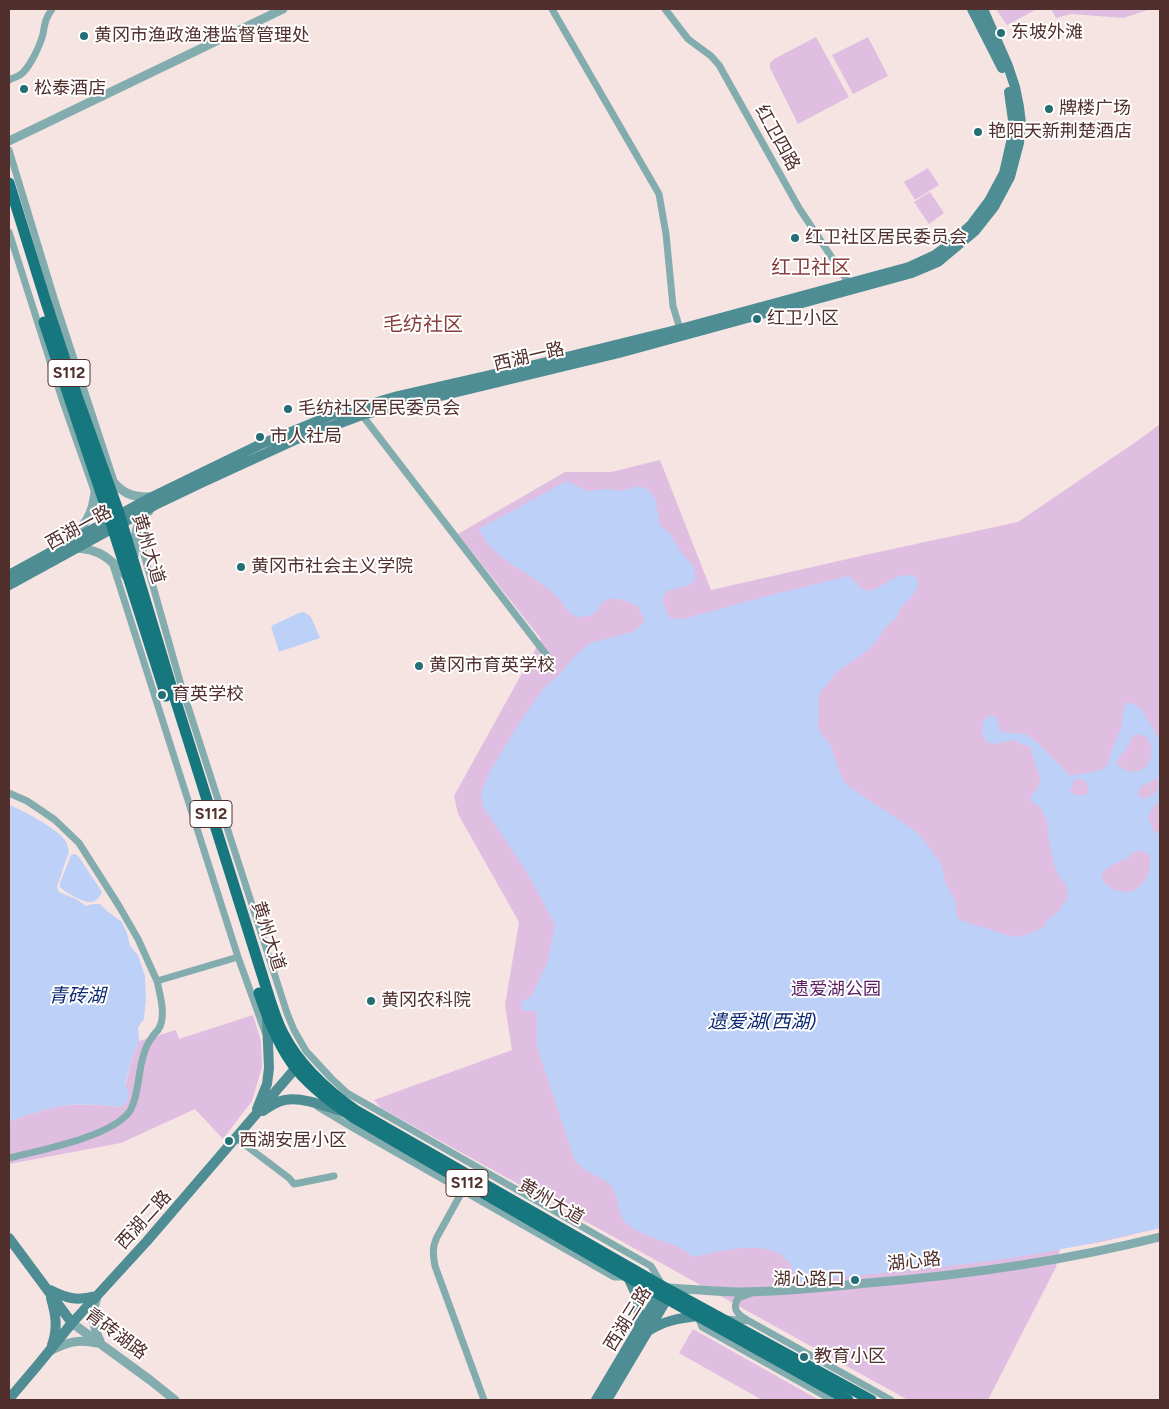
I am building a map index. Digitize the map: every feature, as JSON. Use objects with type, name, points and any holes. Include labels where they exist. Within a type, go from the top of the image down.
[{"type":"main road","points":[[972,9],[1001,65],[1009,90],[1015,140]]},
{"type":"main road","points":[[983,9],[1015,87],[1021,123],[1015,140]]},
{"type":"main road","name":"西湖一路","points":[[154,501],[289,442],[362,415],[619,353],[851,286],[909,267],[935,255],[971,225],[989,202],[1004,173],[1015,140]]},
{"type":"main road","name":"黄州大道","points":[[9,183],[101,476]]},
{"type":"main road","name":"黄州大道","points":[[9,205],[38,303],[116,521],[134,561],[271,1003],[298,1065],[355,1110],[664,1292],[698,1316],[848,1400]]},
{"type":"main road","name":"西湖一路","points":[[9,575],[72,545],[259,445],[332,415],[398,396],[851,286]]},
{"type":"main road","name":"黄州大道","points":[[116,521],[128,579],[267,1017],[278,1040],[298,1065],[325,1096],[346,1113],[628,1277],[724,1319],[871,1400]]},
{"type":"main road","name":"西湖一路","points":[[9,585],[72,545]]},
{"type":"main road","points":[[254,1117],[266,1084],[269,1068],[267,1017]]},
{"type":"main road","name":"西湖二路","points":[[9,1398],[72,1323],[147,1241],[298,1065]]},
{"type":"main road","points":[[254,1117],[273,1104],[296,1099],[346,1113]]},
{"type":"main road","name":"青砖湖路","points":[[9,1238],[72,1323]]},
{"type":"main road","points":[[628,1277],[638,1299],[643,1329],[673,1319],[698,1316]]},
{"type":"main road","points":[[47,1288],[75,1300],[97,1296]]},
{"type":"main road","points":[[47,1288],[54,1308],[56,1322],[56,1335],[49,1351]]},
{"type":"main road","name":"西湖三路","points":[[606,1400],[664,1292]]},
{"type":"main road","name":"西湖三路","points":[[596,1400],[643,1329]]},
{"type":"street","points":[[9,80],[20,75],[28,67],[43,35],[46,17],[52,9]]},
{"type":"street","points":[[9,141],[283,9]]},
{"type":"street","points":[[552,9],[659,194],[666,234],[673,306],[680,329]]},
{"type":"street","name":"红卫四路","points":[[665,9],[688,39],[711,56],[719,65],[799,208],[851,286]]},
{"type":"street","points":[[9,150],[58,310],[116,486]]},
{"type":"street","points":[[9,232],[62,399],[95,495]]},
{"type":"street","points":[[362,415],[548,658]]},
{"type":"street","points":[[128,579],[112,562],[97,551],[72,545],[90,516],[101,476],[123,492],[154,501],[142,518],[137,530],[134,561]]},
{"type":"street","points":[[137,530],[181,685],[287,1013],[303,1046],[331,1078],[347,1092],[651,1266],[664,1292]]},
{"type":"street","points":[[112,562],[238,957],[268,1041]]},
{"type":"street","points":[[9,793],[42,810],[79,843],[120,906],[138,939],[157,981],[162,1012],[161,1024],[147,1044],[133,1104],[125,1117],[112,1126],[61,1145],[9,1158]]},
{"type":"street","points":[[157,981],[238,957]]},
{"type":"street","points":[[312,1103],[614,1277],[628,1277]]},
{"type":"street","points":[[236,1138],[289,1178],[294,1184],[334,1176]]},
{"type":"street","points":[[463,1190],[437,1237],[432,1251],[435,1266],[484,1400]]},
{"type":"street","name":"湖心路","points":[[664,1292],[765,1291],[968,1273],[1118,1248],[1160,1237]]},
{"type":"street","points":[[765,1291],[742,1296],[737,1300],[735,1306],[737,1313],[891,1400]]},
{"type":"street","points":[[97,1296],[93,1310],[93,1321],[101,1344]]},
{"type":"street","points":[[698,1316],[702,1327],[832,1400]]},
{"type":"street","points":[[724,1319],[749,1321]]},
{"type":"street","name":"青砖湖路","points":[[72,1323],[175,1400]]},
{"type":"street","points":[[49,1351],[63,1344],[76,1341],[101,1344]]},
{"type":"green space","points":[[996,9],[1037,9],[1007,25]]},
{"type":"green space","points":[[1051,9],[1151,9],[1123,18],[1071,14],[1056,18]]},
{"type":"green space","points":[[816,37],[849,97],[798,124],[770,68],[770,63],[774,59]]},
{"type":"green space","points":[[868,37],[888,76],[853,94],[832,55]]},
{"type":"green space","points":[[928,168],[939,185],[915,200],[904,182]]},
{"type":"green space","points":[[930,192],[944,213],[929,224],[914,202]]},
{"type":"green space","name":"遗爱湖(西湖)","points":[[1160,424],[1160,1228],[1101,1242],[1060,1249],[1056,1267],[988,1400],[908,1400],[381,1108],[374,1100],[512,1050],[505,1005],[519,922],[458,814],[454,796],[541,639],[458,534],[565,472],[611,472],[660,460],[711,590],[1018,522]]},
{"type":"green space","points":[[253,1015],[261,1041],[262,1067],[252,1101],[223,1139],[195,1109],[121,1143],[9,1164],[9,1121],[48,1109],[69,1105],[120,1107],[132,1058],[139,1041],[176,1030],[179,1039]]},
{"type":"green space","points":[[693,1329],[819,1400],[762,1400],[679,1353]]},
{"type":"water","name":"遗爱湖(西湖)","points":[[567,481],[587,491],[607,489],[622,491],[639,486],[649,490],[655,499],[660,525],[671,535],[680,551],[693,566],[696,579],[690,585],[666,591],[662,601],[670,619],[683,619],[849,576],[862,589],[871,591],[897,577],[915,576],[919,582],[915,592],[901,608],[895,619],[885,628],[868,650],[837,672],[819,694],[818,729],[830,744],[842,779],[848,786],[917,832],[935,855],[942,866],[945,882],[956,902],[956,914],[960,920],[1012,937],[1030,934],[1045,926],[1047,920],[1058,912],[1068,897],[1067,886],[1058,875],[1053,861],[1047,822],[1041,808],[1031,801],[1031,795],[1041,781],[1030,747],[1013,740],[995,744],[987,742],[982,734],[983,721],[988,716],[995,716],[1001,732],[1026,734],[1039,744],[1070,776],[1102,770],[1108,764],[1122,725],[1123,711],[1126,703],[1133,703],[1140,708],[1160,740],[1160,801],[1152,808],[1148,818],[1154,832],[1160,833],[1160,1228],[1011,1258],[798,1282],[786,1259],[778,1253],[767,1249],[741,1248],[693,1257],[686,1251],[643,1234],[624,1221],[611,1186],[605,1180],[582,1168],[574,1159],[537,1046],[537,1011],[524,1011],[520,1002],[531,997],[547,963],[555,925],[532,881],[483,807],[481,793],[489,773],[542,690],[590,643],[633,632],[645,622],[639,607],[617,599],[603,602],[597,611],[590,615],[583,617],[575,616],[550,590],[504,559],[494,550],[485,540],[479,529]],"holes":[[[1135,734],[1148,738],[1151,755],[1145,768],[1132,772],[1124,770],[1116,764]],[[1155,779],[1158,780],[1158,788],[1151,796],[1140,798],[1138,793],[1140,787]],[[1074,780],[1085,781],[1088,793],[1079,795],[1070,792]],[[1141,851],[1149,855],[1150,866],[1144,881],[1131,892],[1109,887],[1101,876],[1109,867],[1128,858],[1130,854]]]},
{"type":"water","points":[[304,612],[311,617],[320,638],[279,652],[271,626]]},
{"type":"water","name":"青砖湖","points":[[9,805],[39,820],[61,835],[69,851],[57,887],[59,892],[76,899],[86,906],[100,904],[122,922],[130,946],[138,955],[145,976],[146,998],[144,1019],[138,1027],[139,1041],[125,1084],[129,1092],[127,1102],[120,1107],[69,1105],[48,1109],[9,1121]]},
{"type":"water","points":[[75,854],[79,857],[102,892],[94,901],[87,902],[78,899],[60,887],[71,855]]},
{"type":"place","name":"东坡外滩","points":[[1001,33]]},
{"type":"place","name":"黄冈市渔政渔港监督管理处","points":[[84,36]]},
{"type":"place","name":"松泰酒店","points":[[24,89]]},
{"type":"place","name":"牌楼广场","points":[[1049,109]]},
{"type":"place","name":"艳阳天新荆楚酒店","points":[[978,132]]},
{"type":"place","name":"红卫社区居民委员会","points":[[795,238]]},
{"type":"place","name":"红卫小区","points":[[757,319]]},
{"type":"place","name":"毛纺社区居民委员会","points":[[288,409]]},
{"type":"place","name":"市人社局","points":[[260,437]]},
{"type":"place","name":"黄冈市社会主义学院","points":[[241,567]]},
{"type":"place","name":"黄冈市育英学校","points":[[419,666]]},
{"type":"place","name":"育英学校","points":[[162,695]]},
{"type":"place","name":"黄冈农科院","points":[[371,1001]]},
{"type":"place","name":"西湖安居小区","points":[[229,1141]]},
{"type":"place","name":"湖心路口","points":[[855,1280]]},
{"type":"place","name":"教育小区","points":[[804,1357]]},
{"type":"district","name":"红卫社区","points":[[811,268]]},
{"type":"district","name":"毛纺社区","points":[[423,325]]},
{"type":"park label","name":"遗爱湖公园","points":[[836,990]]}]
